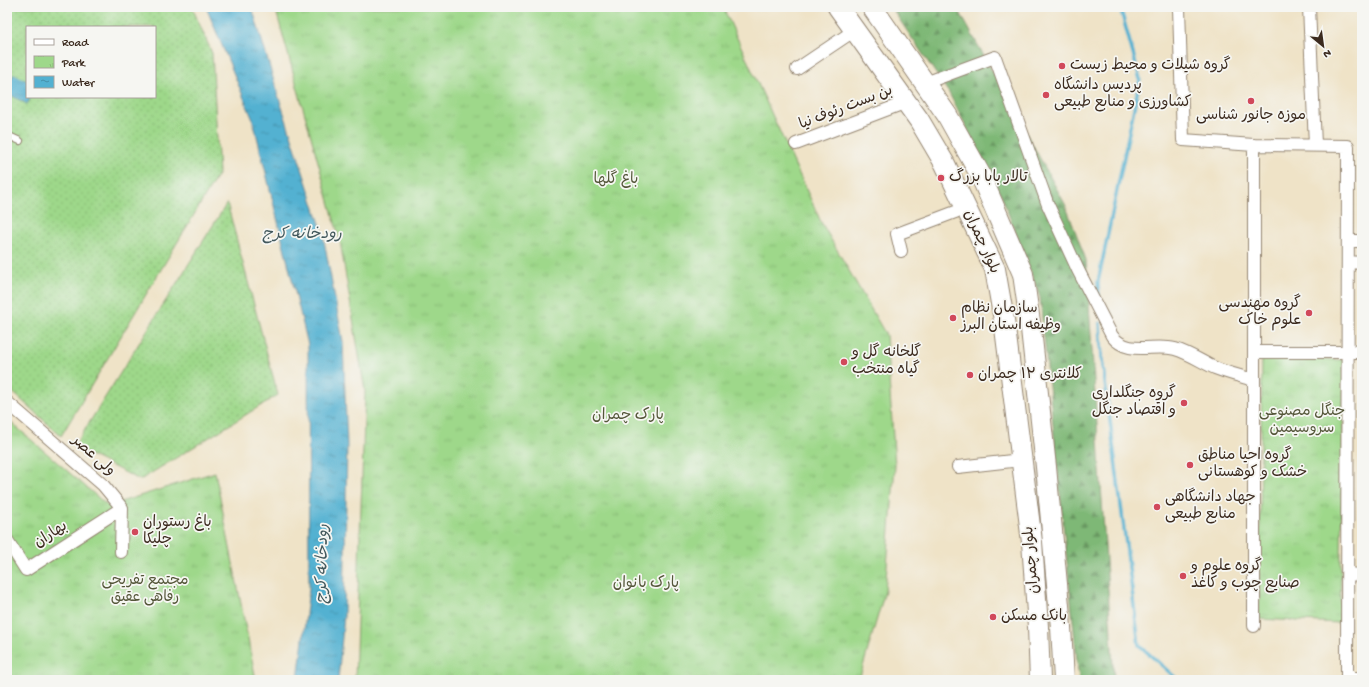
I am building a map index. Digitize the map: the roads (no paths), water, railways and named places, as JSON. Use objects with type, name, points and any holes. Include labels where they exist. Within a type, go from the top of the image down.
[{"type":"main road","name":"بلوار چمران","points":[[838,7],[907,102],[945,164],[996,269],[1004,320],[1032,542],[1040,680]]},
{"type":"main road","name":"بلوار چمران","points":[[872,7],[947,115],[980,174],[1023,274],[1031,329],[1047,475],[1061,627],[1064,680]]},
{"type":"street","points":[[1179,7],[1183,140],[1254,145],[1348,146],[1347,679],[1362,678]]},
{"type":"street","points":[[1309,7],[1315,145]]},
{"type":"street","points":[[797,69],[855,30]]},
{"type":"street","points":[[925,83],[995,57],[1048,205],[1078,270],[1117,343],[1128,348],[1153,347],[1175,349],[1216,368],[1254,380]]},
{"type":"street","name":"بن بست رئوف نیا","points":[[796,144],[907,102]]},
{"type":"street","points":[[1254,145],[1254,626]]},
{"type":"street","points":[[902,251],[897,234],[966,208]]},
{"type":"street","points":[[1348,241],[1362,241]]},
{"type":"street","points":[[1348,262],[1362,262]]},
{"type":"street","points":[[1254,352],[1362,352]]},
{"type":"street","name":"ولی عصر","points":[[7,402],[103,485],[122,508]]},
{"type":"street","points":[[958,467],[1021,460]]},
{"type":"street","points":[[121,552],[122,508]]},
{"type":"street","name":"بهاران","points":[[7,540],[26,570],[122,508]]},
{"type":"street","points":[[1348,574],[1362,574]]},
{"type":"lane","points":[[7,135],[20,141]]},
{"type":"water","name":"رودخانه کرج","points":[[206,7],[252,7],[279,98],[322,230],[343,341],[347,445],[344,616],[338,680],[298,680],[309,589],[308,345],[253,120]]},
{"type":"water","points":[[14,74],[26,80],[26,98],[30,98],[27,104],[7,93],[7,87]]},
{"type":"waterway","points":[[1099,301],[1098,282],[1140,79],[1120,7]]},
{"type":"waterway","points":[[1100,323],[1102,359],[1139,645],[1178,680]]},
{"type":"place","name":"گروه شیلات و محیط زیست","points":[[1062,66]]},
{"type":"place","name":"پردیس دانشگاه کشاورزی و منابع طبیعی","points":[[1046,95]]},
{"type":"place","name":"موزه جانور شناسی","points":[[1251,101]]},
{"type":"place","name":"تالار بابا بزرگ","points":[[941,178]]},
{"type":"place","name":"گروه مهندسی علوم خاک","points":[[1309,313]]},
{"type":"place","name":"سازمان نظام وظیفه استان البرز","points":[[953,318]]},
{"type":"place","name":"گلخانه گل و گیاه منتخب","points":[[844,362]]},
{"type":"place","name":"کلانتری ۱۲ چمران","points":[[970,375]]},
{"type":"place","name":"گروه جنگلداری و اقتصاد جنگل","points":[[1184,403]]},
{"type":"place","name":"گروه احیا مناطق خشک و کوهستانی","points":[[1190,465]]},
{"type":"place","name":"جهاد دانشگاهی منابع طبیعی","points":[[1157,507]]},
{"type":"place","name":"باغ رستوران چلیکا","points":[[135,532]]},
{"type":"place","name":"گروه علوم و صنایع چوب و کاغذ","points":[[1183,576]]},
{"type":"place","name":"بانک مسکن","points":[[993,617]]},
{"type":"park label","name":"باغ گلها","points":[[616,180]]},
{"type":"park label","name":"پارک چمران","points":[[628,416]]},
{"type":"park label","name":"جنگل مصنوعی سروسیمین","points":[[1302,420]]},
{"type":"park label","name":"پارک بانوان","points":[[646,584]]},
{"type":"park label","name":"مجتمع تفریحی رفاهی عقیق","points":[[145,590]]}]
